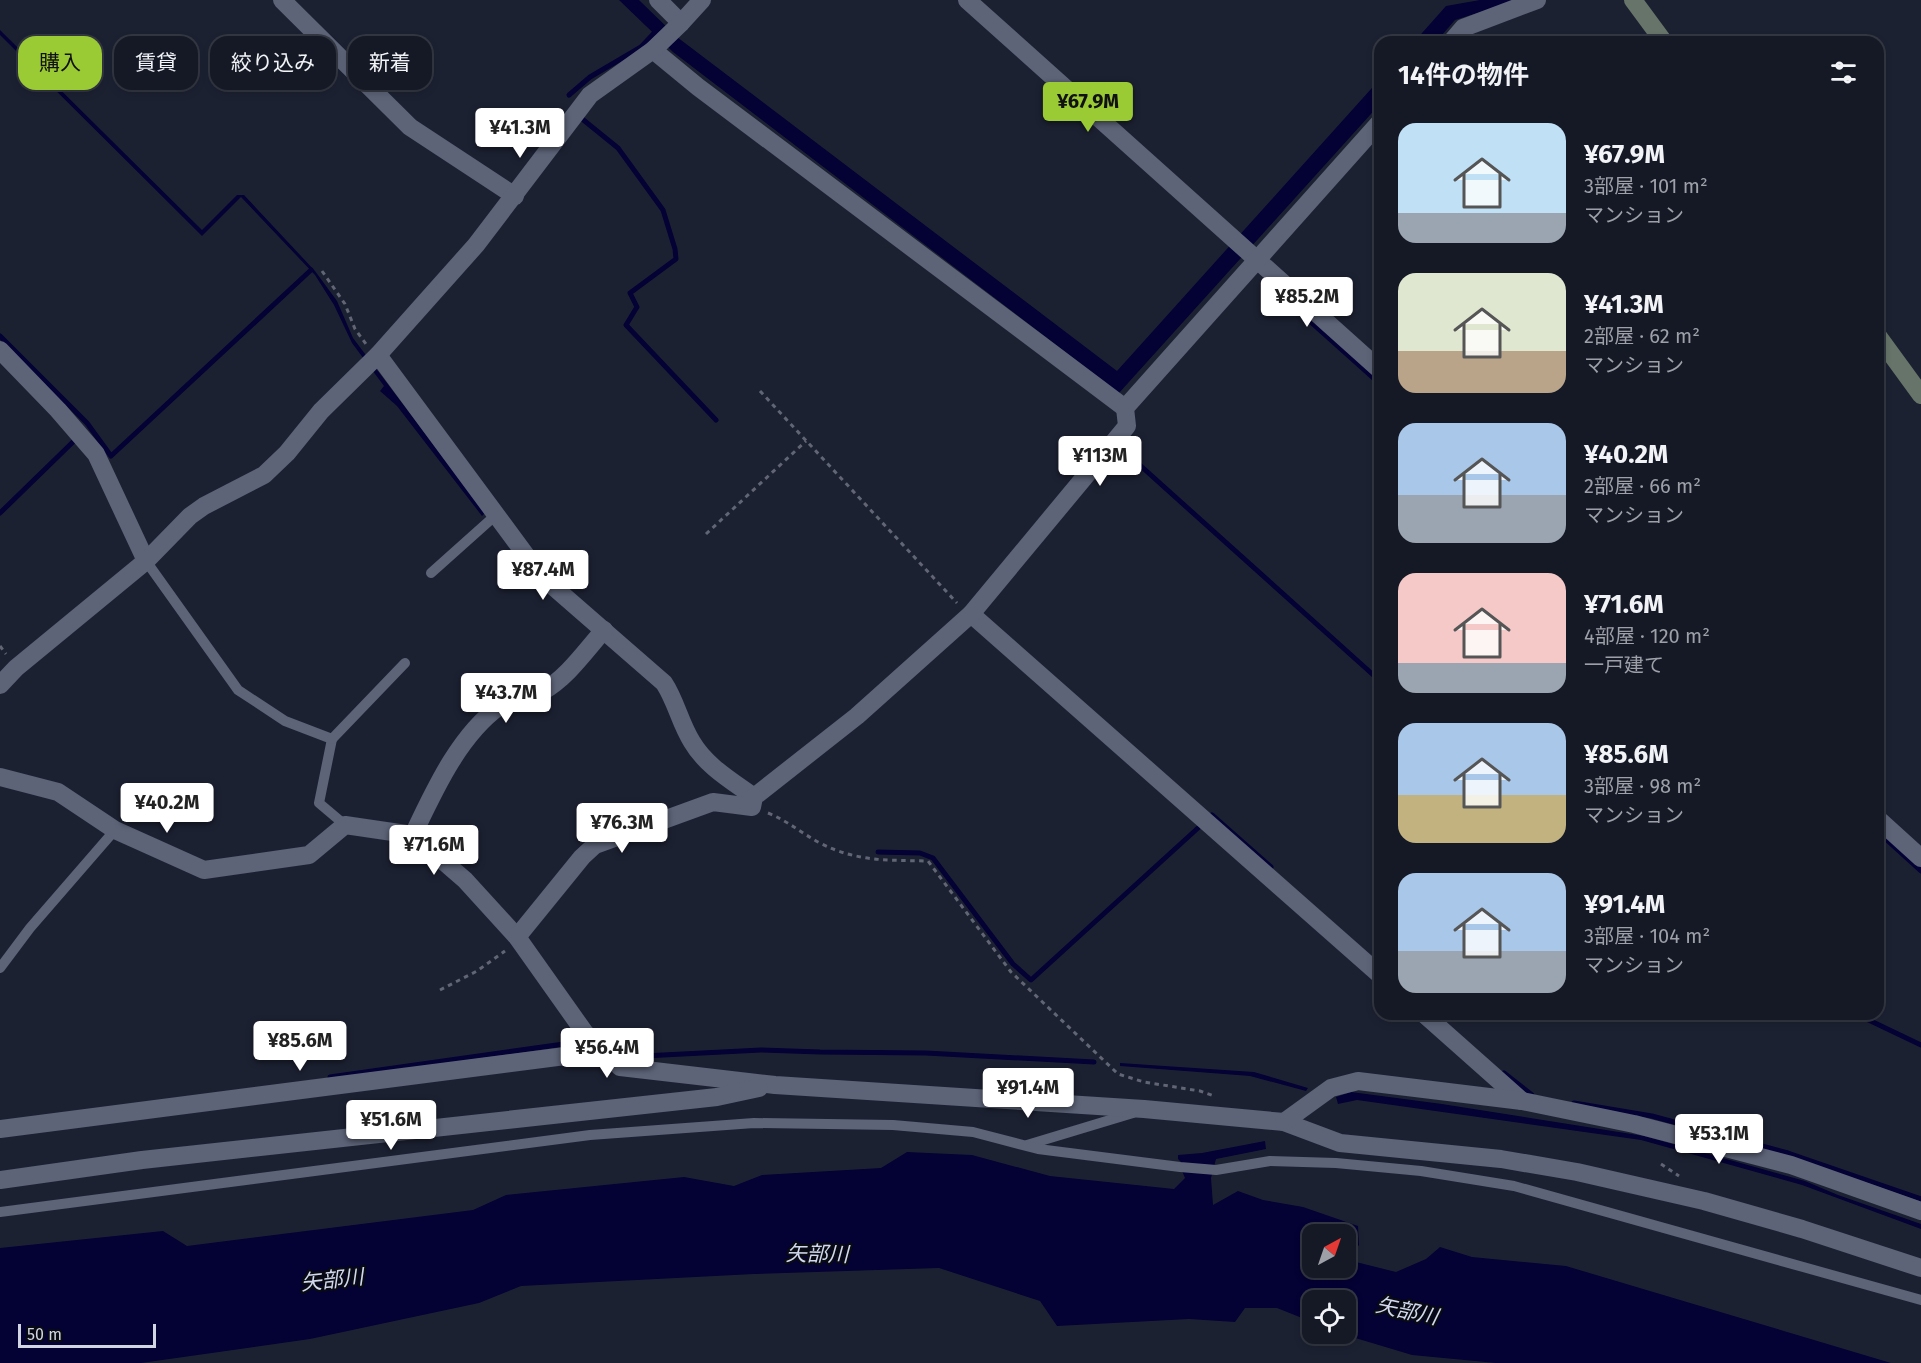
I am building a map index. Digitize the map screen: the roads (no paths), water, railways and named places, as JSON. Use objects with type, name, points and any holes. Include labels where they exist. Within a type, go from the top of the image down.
[{"type":"main road","points":[[1633,0],[1660,36]]},
{"type":"main road","points":[[1884,344],[1921,395]]},
{"type":"street","points":[[282,0],[410,128],[515,196]]},
{"type":"street","points":[[658,0],[681,23]]},
{"type":"street","points":[[0,685],[16,668],[146,561],[190,516],[204,506],[264,475],[321,411],[377,356],[476,245],[590,95],[653,50],[702,0]]},
{"type":"street","points":[[967,0],[1374,365]]},
{"type":"street","points":[[1456,36],[1463,28],[1537,0]]},
{"type":"street","points":[[653,50],[698,87],[1125,408]]},
{"type":"street","points":[[518,939],[582,857],[595,845],[713,802],[753,802],[857,716],[970,615],[1127,426],[1125,408],[1252,256],[1374,128]]},
{"type":"street","points":[[0,350],[58,410],[96,454],[146,561]]},
{"type":"street","points":[[377,356],[528,558],[549,582],[664,683],[692,743],[706,761],[753,802]]},
{"type":"street","points":[[970,615],[1374,970]]},
{"type":"street","points":[[413,835],[439,780],[475,729],[501,705],[542,692],[558,680],[604,630]]},
{"type":"street","points":[[0,777],[58,792],[115,830],[204,870],[309,855],[345,825],[413,835],[465,880],[518,939],[585,1033],[620,1067],[775,1085],[1144,1109],[1284,1122],[1340,1143],[1501,1159],[1577,1172],[1704,1201],[1802,1229],[1921,1268]]},
{"type":"street","points":[[1884,824],[1921,858]]},
{"type":"street","points":[[1431,1020],[1522,1101]]},
{"type":"street","points":[[0,1129],[604,1051]]},
{"type":"street","points":[[1284,1122],[1331,1088],[1358,1081],[1522,1101],[1634,1124],[1791,1165],[1921,1211]]},
{"type":"street","points":[[0,1180],[142,1160],[717,1096],[775,1085]]},
{"type":"lane","points":[[431,573],[497,514]]},
{"type":"lane","points":[[146,561],[238,690],[285,720],[332,739]]},
{"type":"lane","points":[[345,825],[319,803],[332,739],[405,663]]},
{"type":"lane","points":[[0,968],[30,928],[115,830]]},
{"type":"lane","points":[[1026,1146],[1144,1109]]},
{"type":"lane","points":[[0,1212],[590,1134],[742,1124],[893,1125],[973,1132],[1026,1146],[1180,1167],[1216,1170],[1270,1161],[1336,1163],[1421,1171],[1514,1186],[1921,1300]]},
{"type":"water","points":[[619,0],[639,0],[677,37],[1117,371],[1374,86],[1374,111],[1119,393],[673,52]]},
{"type":"water","points":[[1480,0],[1519,0],[1455,20],[1441,36],[1419,36],[1446,6]]},
{"type":"water","points":[[0,30],[18,48],[18,53],[0,35]]},
{"type":"water","points":[[55,90],[61,90],[202,230],[237,195],[244,195],[315,271],[337,301],[353,338],[485,513],[482,516],[397,406],[380,391],[384,386],[352,343],[334,305],[315,275],[241,197],[202,236]]},
{"type":"water","points":[[1120,1063],[1254,1072],[1308,1088],[1306,1091],[1250,1076],[1120,1066]]},
{"type":"water","points":[[1351,1092],[1644,1136],[1805,1181],[1921,1224],[1921,1229],[1802,1185],[1641,1140],[1357,1100],[1338,1104],[1336,1097]]},
{"type":"water","name":"矢部川","points":[[1265,1141],[1266,1149],[1216,1159],[1211,1178],[1213,1205],[1238,1191],[1263,1200],[1303,1207],[1352,1224],[1302,1224],[1302,1278],[1356,1278],[1356,1262],[1396,1272],[1426,1259],[1440,1247],[1472,1257],[1566,1266],[1891,1363],[1496,1363],[1412,1355],[1356,1338],[1356,1290],[1302,1290],[1302,1318],[1277,1308],[1245,1308],[1235,1322],[1189,1319],[1057,1326],[1040,1301],[939,1268],[754,1274],[521,1286],[479,1303],[310,1339],[141,1363],[0,1363],[0,1248],[163,1231],[187,1246],[473,1210],[506,1195],[684,1177],[734,1186],[762,1175],[881,1168],[907,1152],[972,1155],[1050,1176],[1174,1189],[1185,1178],[1178,1155],[1202,1153]]},
{"type":"water","points":[[1356,1225],[1358,1226],[1359,1245],[1356,1249]]},
{"type":"waterway","points":[[569,95],[590,77],[641,47],[657,30]]},
{"type":"waterway","points":[[581,118],[618,148],[663,210],[675,249],[676,259],[630,293],[637,307],[626,325],[716,420]]},
{"type":"waterway","points":[[0,336],[87,423],[111,456],[311,270]]},
{"type":"waterway","points":[[1276,291],[1374,379]]},
{"type":"waterway","points":[[0,513],[76,439]]},
{"type":"waterway","points":[[1123,450],[1374,676]]},
{"type":"waterway","points":[[1212,815],[1271,867]]},
{"type":"waterway","points":[[878,852],[920,853],[933,858],[1013,964],[1031,980],[1198,828]]},
{"type":"waterway","points":[[1884,837],[1921,871]]},
{"type":"waterway","points":[[1869,1020],[1921,1045]]},
{"type":"waterway","points":[[330,1077],[578,1042]]},
{"type":"waterway","points":[[624,1057],[761,1050],[926,1053],[1094,1062]]},
{"type":"waterway","points":[[1504,1073],[1532,1095]]},
{"type":"waterway","points":[[1574,1103],[1652,1116],[1788,1153],[1921,1199]]}]
